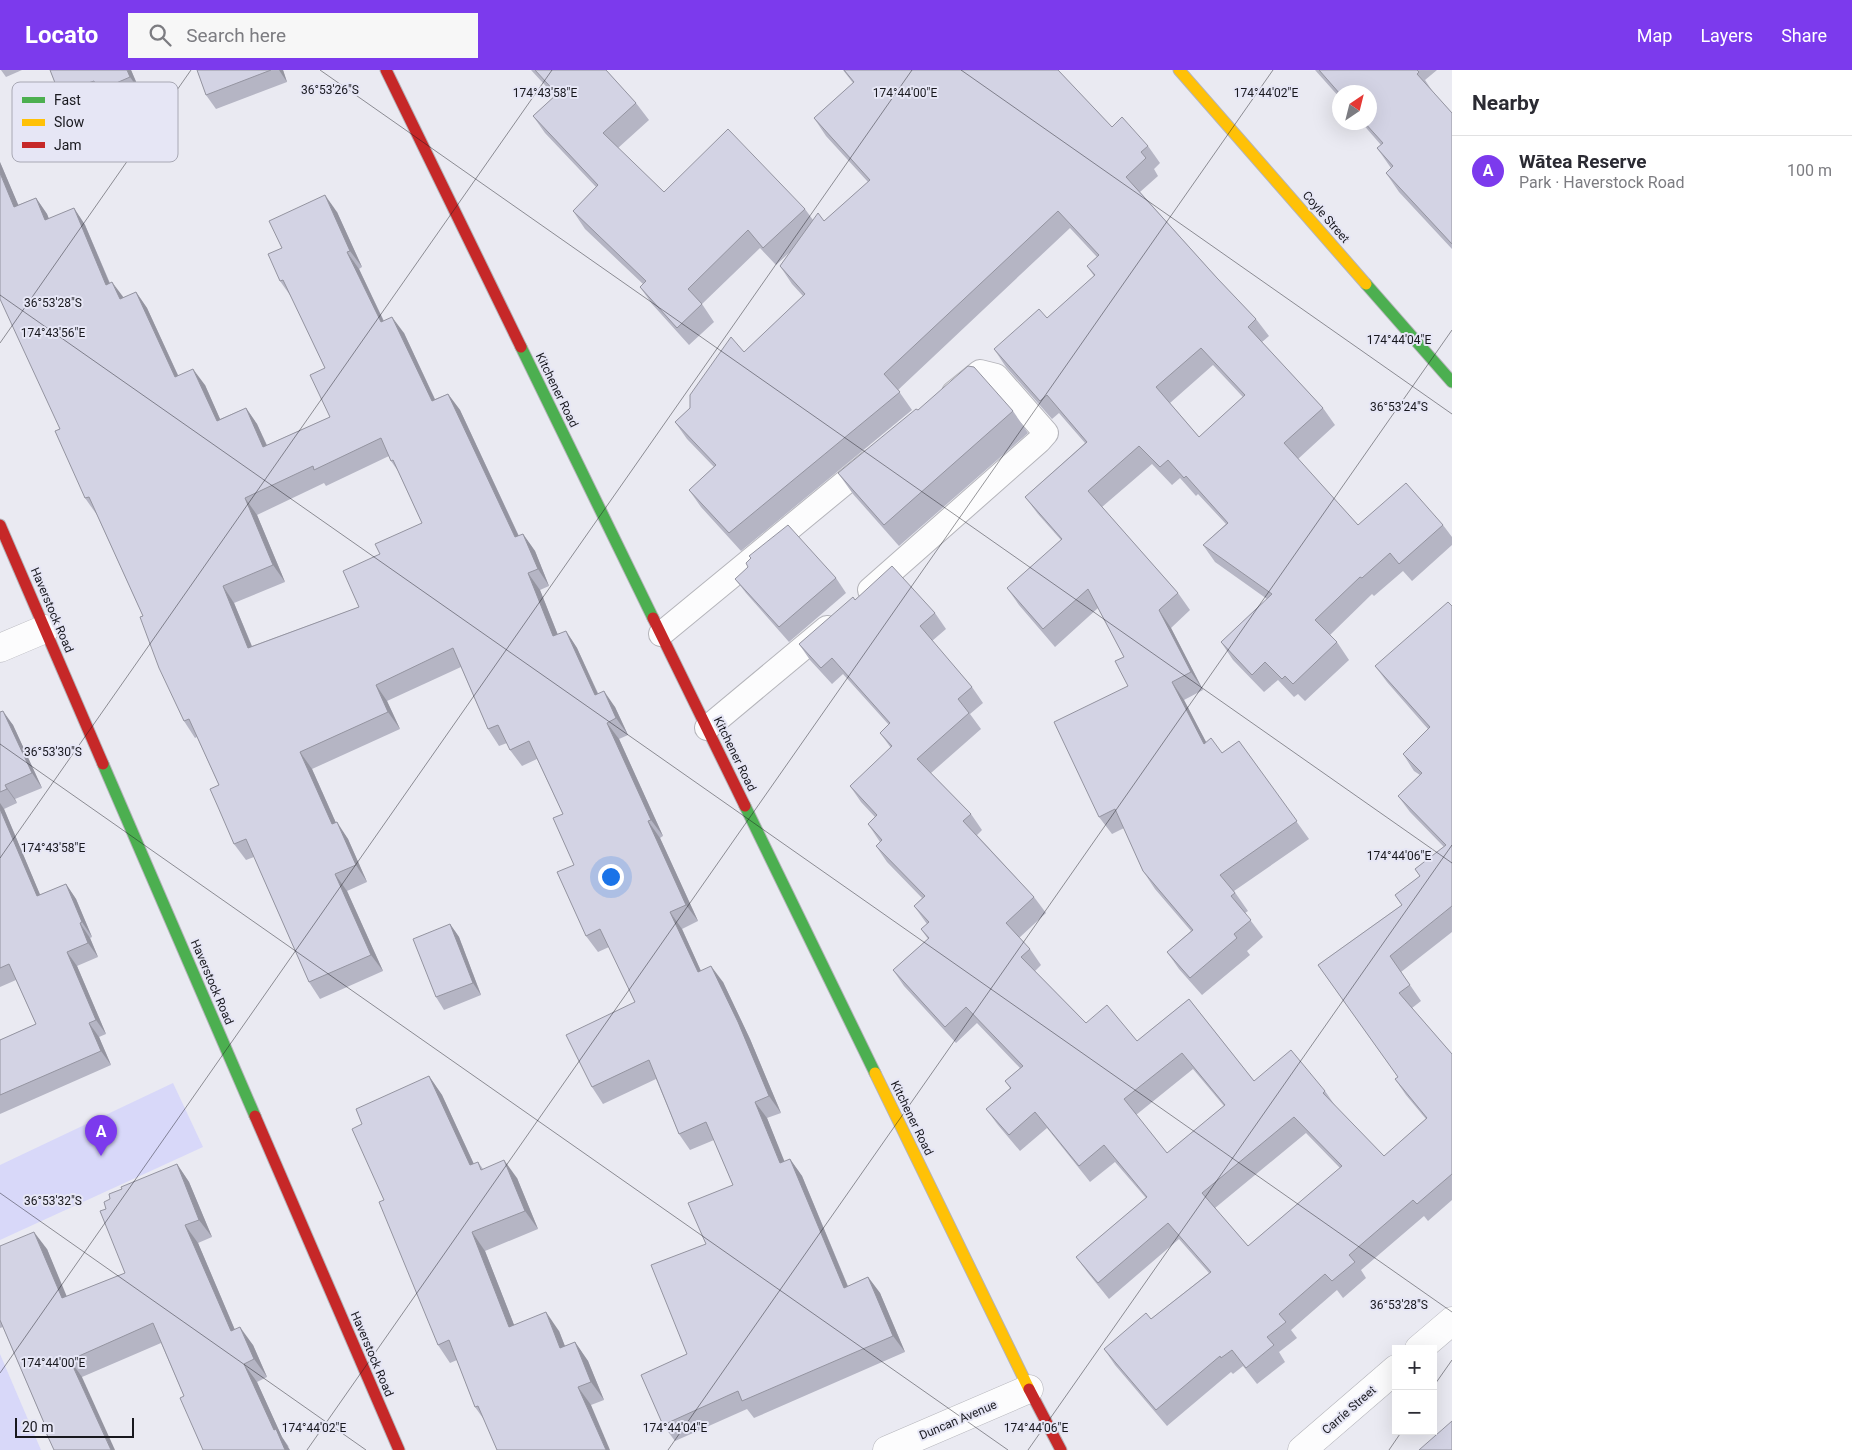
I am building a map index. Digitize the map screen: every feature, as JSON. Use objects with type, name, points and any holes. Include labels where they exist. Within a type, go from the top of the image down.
[{"type":"street","name":"Kitchener Road","points":[[386,70],[1060,1450]]},
{"type":"street","name":"Coyle Street","points":[[1179,70],[1452,382]]},
{"type":"street","name":"Haverstock Road","points":[[0,525],[399,1450]]},
{"type":"street","points":[[0,648],[44,629]]},
{"type":"street","points":[[1424,1345],[1452,1321]]},
{"type":"street","name":"Carrie Street","points":[[1302,1450],[1392,1372]]},
{"type":"street","name":"Duncan Avenue","points":[[886,1450],[1029,1389]]},
{"type":"lane","points":[[707,728],[847,610],[1046,433],[996,376],[980,372],[934,409]]},
{"type":"lane","points":[[661,634],[889,447]]},
{"type":"shaded area","points":[[173,1083],[203,1147],[0,1240],[0,1165]]},
{"type":"shaded area","points":[[0,1354],[41,1450],[0,1450]]},
{"type":"building","points":[[50,70],[127,70],[130,77],[119,82],[55,82]]},
{"type":"building","points":[[197,70],[271,70],[206,95]]},
{"type":"building","points":[[535,70],[606,70],[636,103],[603,133],[664,192],[728,129],[805,209],[763,248],[748,230],[688,289],[702,304],[677,328],[640,287],[646,281],[573,211],[598,185],[533,116],[557,94]]},
{"type":"building","points":[[844,70],[1058,70],[1112,127],[1122,117],[1148,146],[1141,152],[1146,158],[1126,177],[1256,319],[1248,327],[1323,408],[1284,443],[1358,525],[1406,483],[1443,525],[1399,564],[1390,553],[1362,578],[1360,577],[1315,620],[1337,642],[1293,684],[1285,676],[1282,679],[1265,662],[1252,675],[1221,642],[1272,594],[1203,545],[1228,523],[1186,476],[1184,478],[1168,460],[1160,467],[1139,446],[1088,491],[1178,593],[1159,610],[1191,672],[1172,682],[1204,744],[1211,738],[1222,753],[1239,741],[1297,821],[1220,875],[1235,893],[1231,896],[1251,920],[1234,934],[1237,938],[1190,978],[1167,952],[1193,930],[1143,871],[1115,809],[1099,817],[1054,722],[1128,686],[1115,661],[1124,657],[1088,589],[1043,629],[1007,588],[1062,539],[1025,497],[1087,442],[1047,395],[1040,401],[994,349],[1039,309],[1047,318],[1095,275],[1087,266],[1099,255],[1058,211],[884,374],[900,392],[729,533],[689,490],[716,465],[675,422],[690,408],[690,395],[731,337],[744,352],[805,294],[780,266],[818,213],[824,221],[870,180],[814,118],[854,82]],"holes":[[[1201,348],[1245,395],[1199,437],[1156,387]]]},
{"type":"building","points":[[1319,70],[1417,70],[1419,72],[1417,74],[1452,113],[1452,244],[1386,173],[1393,166],[1377,148],[1383,143],[1371,130],[1377,130],[1377,85],[1332,85]]},
{"type":"building","points":[[0,173],[14,207],[36,198],[45,220],[74,208],[106,285],[112,282],[120,299],[136,292],[175,377],[193,369],[217,421],[246,408],[263,447],[330,417],[310,375],[325,368],[283,280],[280,281],[268,254],[282,248],[269,221],[325,195],[350,251],[347,252],[381,322],[392,317],[432,401],[448,394],[515,537],[523,534],[538,569],[528,573],[553,636],[566,631],[595,695],[604,691],[616,718],[607,723],[651,820],[648,821],[686,905],[670,912],[698,972],[711,966],[738,1022],[769,1096],[755,1102],[780,1163],[790,1159],[844,1288],[868,1277],[893,1336],[742,1401],[738,1391],[663,1425],[641,1375],[687,1354],[651,1265],[706,1244],[688,1203],[733,1185],[706,1122],[679,1134],[649,1060],[592,1087],[566,1035],[635,1002],[600,929],[586,936],[557,872],[574,865],[553,818],[563,814],[529,741],[510,750],[498,725],[488,729],[453,648],[376,685],[388,712],[300,752],[332,824],[337,822],[356,865],[335,874],[371,955],[309,982],[246,839],[234,844],[210,789],[219,785],[189,719],[184,721],[159,668],[140,617],[143,616],[89,497],[85,498],[55,431],[60,429],[0,299]],"holes":[[[381,438],[391,461],[393,460],[422,523],[375,544],[380,554],[343,571],[359,607],[248,648],[223,586],[273,565],[245,498],[313,466],[314,470]]]},
{"type":"building","points":[[968,366],[974,367],[1013,411],[884,525],[838,473],[916,409],[918,410]]},
{"type":"building","points":[[788,525],[836,578],[779,627],[735,579],[748,567],[746,563],[751,558],[749,556]]},
{"type":"building","points":[[892,566],[935,613],[920,626],[972,687],[958,699],[969,713],[917,759],[971,814],[963,821],[1034,897],[1006,923],[1030,949],[1021,957],[1086,1023],[1107,1005],[1137,1041],[1189,999],[1254,1081],[1291,1050],[1325,1091],[1323,1093],[1384,1156],[1427,1118],[1395,1079],[1398,1077],[1318,965],[1402,905],[1395,895],[1420,876],[1415,869],[1446,845],[1398,796],[1422,773],[1403,754],[1430,727],[1375,666],[1448,602],[1452,606],[1452,906],[1390,956],[1410,985],[1399,993],[1452,1054],[1452,1174],[1417,1204],[1413,1200],[1349,1255],[1355,1262],[1332,1281],[1325,1274],[1279,1314],[1286,1322],[1267,1337],[1274,1345],[1246,1368],[1232,1350],[1221,1358],[1220,1356],[1156,1410],[1104,1349],[1146,1313],[1151,1319],[1211,1272],[1168,1223],[1098,1283],[1076,1257],[1147,1197],[1104,1145],[1079,1166],[1035,1112],[1009,1135],[986,1109],[1011,1088],[1005,1081],[1023,1066],[966,1007],[945,1027],[893,970],[929,938],[921,929],[929,922],[914,906],[925,896],[876,846],[882,840],[868,824],[877,815],[850,786],[892,746],[880,733],[890,723],[832,658],[821,668],[799,644],[853,597],[855,600]],"holes":[[[1182,1053],[1225,1105],[1167,1153],[1124,1099]],[[1294,1117],[1342,1166],[1248,1246],[1202,1193]]]},
{"type":"building","points":[[3,711],[32,773],[5,785],[7,789],[0,792],[0,712]]},
{"type":"building","points":[[0,809],[37,896],[66,884],[82,922],[80,923],[88,943],[67,952],[96,1020],[89,1023],[101,1051],[0,1095],[0,1040],[36,1024],[9,964],[0,968]]},
{"type":"building","points":[[450,924],[473,983],[436,997],[413,939]]},
{"type":"building","points":[[429,1076],[470,1165],[478,1162],[481,1170],[504,1160],[525,1211],[472,1232],[509,1327],[546,1312],[560,1348],[575,1342],[591,1382],[578,1387],[606,1450],[497,1450],[478,1406],[475,1407],[449,1340],[438,1345],[379,1202],[384,1200],[352,1129],[362,1124],[356,1109]]},
{"type":"building","points":[[177,1164],[199,1220],[185,1225],[231,1331],[240,1327],[254,1359],[244,1364],[285,1450],[203,1450],[180,1398],[184,1396],[153,1323],[70,1360],[111,1450],[54,1450],[0,1320],[0,1246],[34,1232],[62,1298],[125,1273],[100,1211],[106,1209],[104,1202],[110,1199],[109,1194],[122,1189],[121,1187]]},
{"type":"building","points":[[1452,1421],[1452,1450],[1419,1450],[1437,1435]]},
{"type":"traffic: fast","points":[[1366,284],[1452,382]]},
{"type":"traffic: fast","points":[[521,347],[653,618]]},
{"type":"traffic: fast","points":[[103,764],[255,1116]]},
{"type":"traffic: fast","points":[[745,806],[875,1073]]},
{"type":"traffic: slow","points":[[1179,70],[1366,284]]},
{"type":"traffic: slow","points":[[875,1073],[1029,1389]]},
{"type":"traffic: jam","points":[[386,70],[521,347]]},
{"type":"traffic: jam","points":[[0,525],[103,764]]},
{"type":"traffic: jam","points":[[653,618],[745,806]]},
{"type":"traffic: jam","points":[[255,1116],[399,1450]]},
{"type":"traffic: jam","points":[[1029,1389],[1061,1450]]},
{"type":"place","name":"Wātea Reserve","points":[[101,1156]]}]
